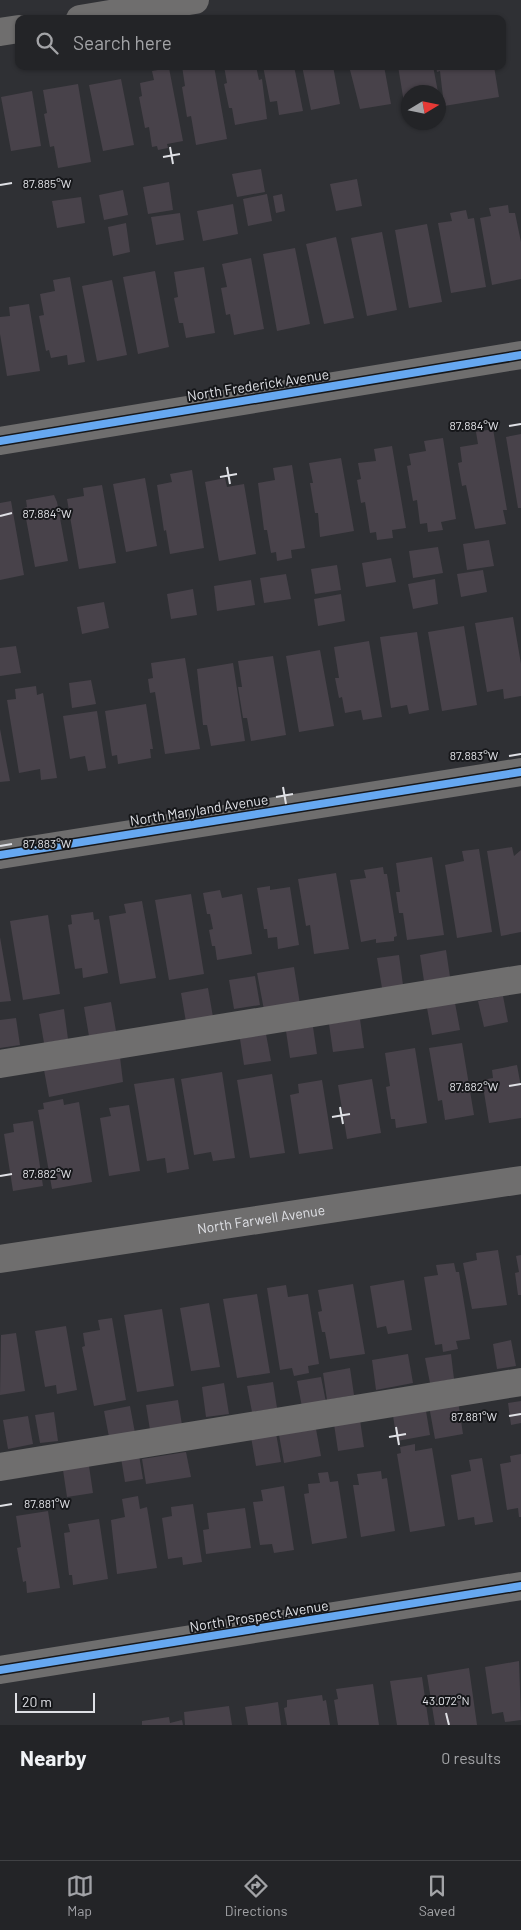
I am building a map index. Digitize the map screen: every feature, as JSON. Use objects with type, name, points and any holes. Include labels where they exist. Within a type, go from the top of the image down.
[{"type":"street","points":[[104,15],[195,0]]},
{"type":"street","points":[[0,32],[15,30]]},
{"type":"street","name":"North Frederick Avenue","points":[[0,441],[521,355]]},
{"type":"street","name":"North Maryland Avenue","points":[[0,854],[521,772]]},
{"type":"street","points":[[0,1064],[521,979]]},
{"type":"street","name":"North Farwell Avenue","points":[[0,1259],[521,1180]]},
{"type":"street","points":[[0,1467],[521,1382]]},
{"type":"street","name":"North Prospect Avenue","points":[[0,1670],[521,1586]]},
{"type":"building","points":[[169,70],[183,141],[167,144],[168,148],[158,150],[157,146],[152,147],[149,127],[145,128],[139,97],[142,96],[140,83],[154,80],[152,71]]},
{"type":"building","points":[[183,70],[215,70],[227,139],[196,145],[191,116],[187,117],[182,87],[185,86]]},
{"type":"building","points":[[225,70],[257,70],[259,80],[262,79],[267,119],[235,125],[232,108],[229,108],[224,84],[227,83]]},
{"type":"building","points":[[264,70],[295,70],[303,111],[279,115],[277,101],[270,102]]},
{"type":"building","points":[[303,70],[334,70],[340,104],[311,110]]},
{"type":"building","points":[[350,70],[385,70],[391,104],[360,109]]},
{"type":"building","points":[[399,70],[434,70],[437,85],[401,85]]},
{"type":"building","points":[[437,70],[495,70],[499,97],[446,106],[446,85],[442,85],[440,71],[437,72]]},
{"type":"building","points":[[121,79],[134,145],[103,151],[89,85]]},
{"type":"building","points":[[78,84],[91,162],[58,168],[54,146],[50,147],[44,114],[47,113],[43,90]]},
{"type":"building","points":[[32,91],[41,146],[11,151],[1,97]]},
{"type":"building","points":[[261,169],[265,192],[237,197],[232,174]]},
{"type":"building","points":[[357,179],[362,206],[336,211],[330,184]]},
{"type":"building","points":[[169,182],[173,210],[148,214],[143,187]]},
{"type":"building","points":[[123,190],[128,215],[104,220],[99,195]]},
{"type":"building","points":[[267,194],[272,221],[248,226],[243,199]]},
{"type":"building","points":[[282,194],[285,211],[276,213],[273,196]]},
{"type":"building","points":[[81,197],[85,223],[57,228],[52,201]]},
{"type":"building","points":[[233,204],[238,234],[203,241],[197,211]]},
{"type":"building","points":[[508,205],[509,213],[515,213],[521,242],[521,279],[492,285],[480,218],[491,216],[489,208]]},
{"type":"building","points":[[466,210],[468,219],[474,218],[486,287],[451,293],[438,223],[452,221],[450,213]]},
{"type":"building","points":[[180,213],[184,240],[156,245],[151,217]]},
{"type":"building","points":[[126,223],[130,252],[113,256],[108,227]]},
{"type":"building","points":[[427,224],[442,302],[409,308],[395,230]]},
{"type":"building","points":[[382,232],[397,310],[367,316],[351,238]]},
{"type":"building","points":[[336,237],[354,318],[324,324],[306,244]]},
{"type":"building","points":[[295,248],[310,324],[277,331],[263,254]]},
{"type":"building","points":[[251,258],[264,329],[234,335],[230,314],[226,315],[221,288],[227,287],[222,264]]},
{"type":"building","points":[[204,267],[215,333],[186,338],[183,323],[179,323],[174,298],[178,297],[174,272]]},
{"type":"building","points":[[155,271],[169,347],[138,354],[123,277]]},
{"type":"building","points":[[70,277],[85,362],[68,365],[67,355],[51,358],[49,350],[46,351],[39,316],[44,315],[40,294],[55,291],[53,280]]},
{"type":"building","points":[[112,280],[127,355],[97,361],[82,286]]},
{"type":"building","points":[[29,304],[40,371],[7,376],[0,334],[0,317],[10,316],[9,307]]},
{"type":"building","points":[[493,429],[507,510],[503,510],[506,524],[475,529],[466,485],[462,486],[458,463],[462,462],[460,447],[478,444],[476,432]]},
{"type":"building","points":[[521,434],[521,508],[518,508],[506,437]]},
{"type":"building","points":[[443,438],[456,519],[441,522],[443,530],[428,532],[427,523],[420,524],[417,500],[413,501],[407,466],[411,465],[409,454],[426,451],[424,441]]},
{"type":"building","points":[[392,446],[406,528],[392,530],[393,538],[377,540],[376,532],[370,533],[365,502],[361,503],[357,480],[361,479],[358,463],[376,461],[374,449]]},
{"type":"building","points":[[341,458],[354,531],[320,537],[318,513],[315,513],[310,483],[313,483],[309,463]]},
{"type":"building","points":[[292,465],[305,548],[291,550],[292,558],[277,561],[276,552],[271,553],[267,530],[264,530],[258,483],[275,480],[273,468]]},
{"type":"building","points":[[192,470],[204,548],[170,554],[166,530],[164,531],[157,485],[172,482],[170,474]]},
{"type":"building","points":[[145,478],[157,546],[126,552],[113,484]]},
{"type":"building","points":[[225,478],[227,487],[244,484],[256,554],[219,561],[205,482]]},
{"type":"building","points":[[102,485],[116,563],[79,569],[67,499],[84,496],[83,488]]},
{"type":"building","points":[[54,495],[68,561],[35,567],[24,508],[27,507],[26,500]]},
{"type":"building","points":[[11,501],[24,575],[0,580],[0,503]]},
{"type":"building","points":[[489,540],[494,566],[467,570],[463,544]]},
{"type":"building","points":[[438,547],[443,573],[413,578],[409,551]]},
{"type":"building","points":[[391,558],[396,582],[366,587],[362,563]]},
{"type":"building","points":[[337,565],[341,590],[315,594],[311,569]]},
{"type":"building","points":[[483,570],[487,592],[461,597],[457,574]]},
{"type":"building","points":[[286,574],[291,599],[264,603],[260,578]]},
{"type":"building","points":[[435,579],[438,604],[413,609],[408,584]]},
{"type":"building","points":[[251,580],[255,605],[217,611],[214,586]]},
{"type":"building","points":[[193,589],[197,615],[171,619],[167,594]]},
{"type":"building","points":[[341,594],[345,621],[318,626],[314,599]]},
{"type":"building","points":[[104,602],[109,628],[82,634],[77,607]]},
{"type":"building","points":[[513,617],[521,664],[521,696],[504,699],[503,689],[487,692],[475,623]]},
{"type":"building","points":[[464,626],[477,705],[442,711],[428,632]]},
{"type":"building","points":[[417,632],[429,710],[409,714],[407,705],[391,708],[380,637]]},
{"type":"building","points":[[369,641],[382,717],[363,720],[361,710],[345,713],[342,697],[339,698],[335,678],[339,678],[334,647]]},
{"type":"building","points":[[16,646],[21,673],[0,676],[0,648]]},
{"type":"building","points":[[320,650],[334,726],[299,732],[286,656]]},
{"type":"building","points":[[273,656],[286,735],[251,741],[247,718],[243,718],[238,687],[242,687],[238,661]]},
{"type":"building","points":[[185,658],[200,749],[165,754],[155,692],[150,693],[148,679],[153,678],[151,663]]},
{"type":"building","points":[[233,663],[245,741],[211,746],[207,725],[203,725],[197,669]]},
{"type":"building","points":[[91,680],[96,704],[72,708],[69,683]]},
{"type":"building","points":[[36,686],[37,695],[43,693],[57,778],[41,780],[40,769],[19,773],[7,700],[16,699],[15,689]]},
{"type":"building","points":[[146,704],[153,749],[150,749],[151,758],[118,764],[117,755],[112,756],[105,711]]},
{"type":"building","points":[[97,711],[106,768],[88,771],[85,756],[70,759],[63,716]]},
{"type":"building","points":[[0,729],[10,781],[0,782]]},
{"type":"building","points":[[512,847],[514,856],[521,850],[521,932],[501,936],[487,851]]},
{"type":"building","points":[[479,849],[492,932],[457,938],[445,865],[464,861],[462,851]]},
{"type":"building","points":[[432,857],[444,935],[407,940],[403,913],[399,913],[396,892],[400,892],[396,863]]},
{"type":"building","points":[[383,867],[384,874],[387,874],[397,936],[394,937],[394,941],[376,943],[376,939],[361,942],[350,880],[366,878],[364,870]]},
{"type":"building","points":[[336,873],[349,949],[314,954],[310,925],[306,926],[298,879]]},
{"type":"building","points":[[270,886],[270,890],[290,887],[299,945],[278,949],[277,937],[268,938],[267,929],[264,929],[257,888]]},
{"type":"building","points":[[220,890],[222,898],[242,894],[252,954],[217,960],[215,946],[212,946],[209,930],[213,929],[210,914],[207,914],[203,893]]},
{"type":"building","points":[[191,894],[204,974],[169,980],[155,900]]},
{"type":"building","points":[[142,901],[156,978],[120,984],[109,916],[126,913],[124,904]]},
{"type":"building","points":[[93,912],[94,920],[99,919],[108,973],[83,978],[82,968],[75,969],[68,925],[72,924],[71,915]]},
{"type":"building","points":[[48,915],[60,994],[23,1000],[10,921]]},
{"type":"building","points":[[0,937],[11,1001],[0,1002]]},
{"type":"building","points":[[446,950],[450,977],[424,981],[420,955]]},
{"type":"building","points":[[399,955],[403,985],[382,988],[377,958]]},
{"type":"building","points":[[294,967],[300,1004],[264,1010],[257,973]]},
{"type":"building","points":[[255,976],[260,1005],[234,1009],[229,980]]},
{"type":"building","points":[[208,988],[213,1017],[186,1022],[181,993]]},
{"type":"building","points":[[503,996],[508,1022],[484,1027],[478,1001]]},
{"type":"building","points":[[111,1002],[116,1031],[89,1036],[84,1007]]},
{"type":"building","points":[[455,1003],[460,1030],[432,1035],[427,1008]]},
{"type":"building","points":[[64,1009],[68,1039],[44,1043],[39,1014]]},
{"type":"building","points":[[16,1018],[20,1045],[0,1048],[0,1020]]},
{"type":"building","points":[[360,1019],[364,1048],[333,1052],[329,1024]]},
{"type":"building","points":[[313,1027],[317,1054],[290,1058],[286,1031]]},
{"type":"building","points":[[266,1034],[271,1061],[244,1065],[240,1039]]},
{"type":"building","points":[[462,1043],[474,1115],[445,1120],[442,1100],[438,1101],[429,1048]]},
{"type":"building","points":[[415,1048],[427,1123],[396,1128],[395,1119],[391,1119],[386,1087],[390,1086],[385,1053]]},
{"type":"building","points":[[120,1057],[123,1082],[49,1097],[44,1070]]},
{"type":"building","points":[[517,1065],[521,1087],[521,1118],[489,1123],[482,1080],[493,1078],[492,1070]]},
{"type":"building","points":[[222,1072],[235,1158],[213,1161],[211,1152],[194,1155],[181,1079]]},
{"type":"building","points":[[272,1074],[285,1153],[250,1158],[237,1080]]},
{"type":"building","points":[[174,1078],[189,1169],[167,1173],[165,1158],[147,1161],[134,1084]]},
{"type":"building","points":[[372,1079],[381,1133],[347,1139],[338,1085]]},
{"type":"building","points":[[322,1080],[333,1149],[299,1154],[290,1095],[299,1093],[298,1084]]},
{"type":"building","points":[[63,1099],[64,1105],[79,1102],[92,1182],[52,1189],[38,1110],[44,1109],[43,1103]]},
{"type":"building","points":[[129,1105],[140,1171],[109,1176],[100,1118],[111,1116],[109,1108]]},
{"type":"building","points":[[33,1121],[43,1186],[13,1191],[4,1134],[14,1132],[13,1124]]},
{"type":"building","points":[[498,1250],[507,1305],[472,1309],[463,1263],[477,1260],[476,1253]]},
{"type":"building","points":[[521,1255],[521,1295],[518,1295],[515,1273],[519,1272],[516,1256]]},
{"type":"building","points":[[454,1263],[456,1272],[459,1272],[470,1339],[456,1341],[458,1349],[443,1352],[442,1344],[435,1345],[424,1277],[438,1275],[436,1265]]},
{"type":"building","points":[[404,1280],[412,1330],[388,1334],[386,1326],[377,1328],[370,1286]]},
{"type":"building","points":[[353,1284],[365,1354],[330,1359],[325,1332],[322,1332],[318,1312],[322,1311],[318,1290]]},
{"type":"building","points":[[286,1285],[288,1297],[308,1294],[319,1364],[308,1366],[309,1373],[294,1376],[292,1368],[280,1370],[267,1288]]},
{"type":"building","points":[[257,1294],[270,1373],[237,1378],[223,1299]]},
{"type":"building","points":[[209,1303],[220,1367],[191,1371],[180,1308]]},
{"type":"building","points":[[162,1309],[174,1386],[137,1392],[124,1315]]},
{"type":"building","points":[[112,1318],[126,1400],[94,1406],[82,1347],[85,1346],[83,1333],[100,1330],[98,1320]]},
{"type":"building","points":[[66,1326],[77,1390],[57,1394],[56,1385],[45,1387],[35,1331]]},
{"type":"building","points":[[16,1333],[25,1391],[0,1395],[1,1335]]},
{"type":"building","points":[[511,1340],[516,1366],[497,1369],[493,1344]]},
{"type":"building","points":[[408,1354],[413,1383],[376,1390],[372,1360]]},
{"type":"building","points":[[451,1354],[454,1379],[430,1383],[425,1358]]},
{"type":"building","points":[[350,1368],[354,1395],[327,1400],[323,1373]]},
{"type":"building","points":[[321,1377],[326,1402],[302,1407],[297,1381]]},
{"type":"building","points":[[273,1382],[277,1408],[252,1412],[247,1386]]},
{"type":"building","points":[[224,1383],[229,1414],[206,1417],[202,1387]]},
{"type":"building","points":[[178,1400],[182,1425],[150,1430],[146,1405]]},
{"type":"building","points":[[458,1401],[463,1434],[435,1439],[429,1406]]},
{"type":"building","points":[[521,1401],[521,1423],[511,1425],[508,1403]]},
{"type":"building","points":[[130,1406],[135,1433],[109,1437],[104,1411]]},
{"type":"building","points":[[426,1411],[430,1435],[397,1441],[393,1416]]},
{"type":"building","points":[[54,1412],[58,1441],[40,1443],[35,1415]]},
{"type":"building","points":[[28,1416],[33,1444],[8,1449],[3,1420]]},
{"type":"building","points":[[360,1420],[364,1447],[338,1451],[334,1424]]},
{"type":"building","points":[[316,1429],[321,1456],[284,1463],[279,1435]]},
{"type":"building","points":[[276,1433],[281,1462],[256,1466],[251,1437]]},
{"type":"building","points":[[415,1444],[415,1451],[432,1448],[445,1526],[410,1532],[397,1454],[401,1453],[400,1447]]},
{"type":"building","points":[[186,1452],[191,1477],[146,1484],[142,1459]]},
{"type":"building","points":[[521,1454],[521,1517],[519,1517],[518,1508],[507,1510],[500,1464],[511,1462],[510,1456]]},
{"type":"building","points":[[139,1455],[143,1479],[125,1482],[121,1458]]},
{"type":"building","points":[[482,1458],[493,1522],[475,1525],[474,1517],[458,1520],[451,1475],[471,1471],[469,1460]]},
{"type":"building","points":[[89,1466],[93,1493],[67,1497],[63,1470]]},
{"type":"building","points":[[381,1471],[382,1479],[387,1478],[395,1531],[361,1537],[353,1485],[359,1485],[357,1474]]},
{"type":"building","points":[[328,1472],[330,1482],[338,1481],[347,1538],[312,1544],[304,1494],[309,1493],[308,1484],[320,1483],[318,1473]]},
{"type":"building","points":[[284,1486],[294,1550],[274,1553],[272,1544],[260,1545],[253,1502],[263,1501],[261,1490]]},
{"type":"building","points":[[138,1496],[140,1509],[147,1507],[157,1568],[117,1574],[111,1520],[125,1517],[122,1499]]},
{"type":"building","points":[[193,1504],[202,1562],[183,1565],[182,1557],[168,1559],[162,1518],[172,1516],[171,1507]]},
{"type":"building","points":[[245,1508],[251,1548],[206,1554],[203,1530],[209,1529],[207,1513]]},
{"type":"building","points":[[48,1511],[60,1588],[27,1593],[26,1581],[23,1582],[17,1548],[21,1547],[16,1516]]},
{"type":"building","points":[[99,1519],[108,1579],[73,1585],[72,1575],[69,1575],[64,1533],[70,1532],[68,1524]]},
{"type":"building","points":[[519,1661],[521,1720],[505,1722],[503,1712],[492,1714],[485,1667]]},
{"type":"building","points":[[469,1668],[477,1725],[435,1725],[427,1675]]},
{"type":"building","points":[[422,1677],[429,1725],[397,1725],[390,1681]]},
{"type":"building","points":[[373,1684],[379,1725],[338,1725],[334,1700],[338,1699],[336,1689]]},
{"type":"building","points":[[322,1695],[323,1701],[326,1700],[330,1725],[287,1725],[284,1708],[287,1707],[287,1700]]},
{"type":"building","points":[[278,1702],[281,1725],[248,1725],[245,1707]]},
{"type":"building","points":[[229,1706],[232,1725],[185,1725],[184,1712]]},
{"type":"building","points":[[169,1717],[170,1723],[182,1720],[183,1725],[142,1725],[142,1721]]},
{"type":"cycle path","points":[[0,441],[521,355]]},
{"type":"cycle path","points":[[0,855],[521,772]]},
{"type":"cycle path","points":[[0,1670],[521,1586]]}]
